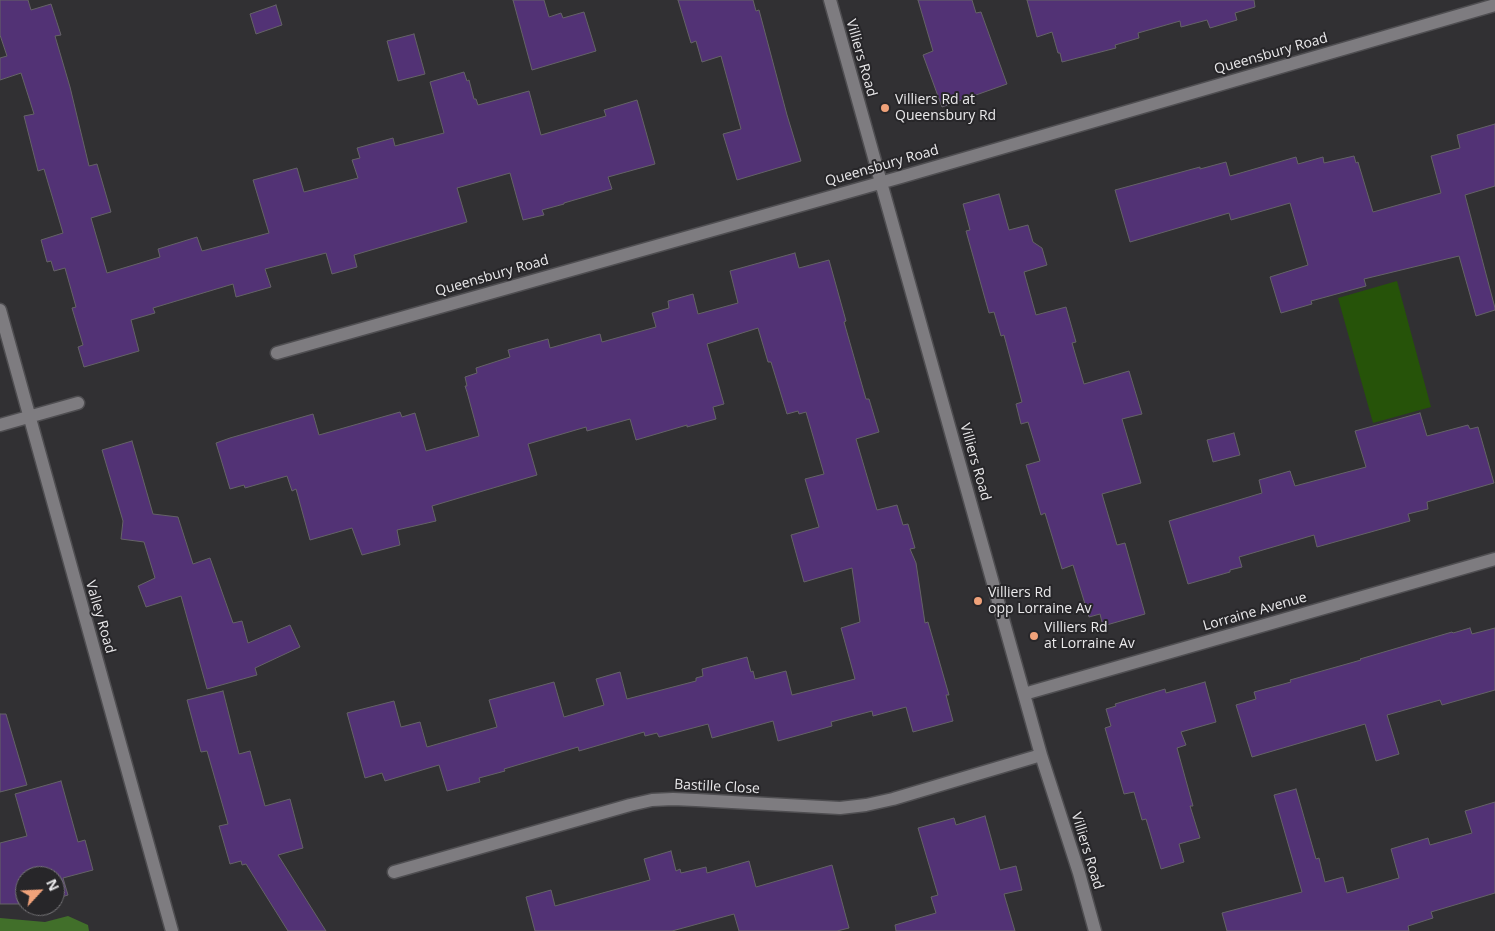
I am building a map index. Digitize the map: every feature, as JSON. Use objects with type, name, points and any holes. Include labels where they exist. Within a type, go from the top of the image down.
[{"type":"street","name":"Villiers Road","points":[[830,0],[1041,755],[1095,931]]},
{"type":"street","name":"Queensbury Road","points":[[277,353],[881,182],[1495,5]]},
{"type":"street","name":"Valley Road","points":[[0,310],[172,931]]},
{"type":"street","points":[[0,425],[78,404]]},
{"type":"street","name":"Lorraine Avenue","points":[[1024,694],[1495,559]]},
{"type":"street","name":"Bastille Close","points":[[394,872],[652,800],[696,800],[831,808],[866,805],[893,799],[1041,755]]},
{"type":"green space","points":[[1397,281],[1431,407],[1373,423],[1338,298]]},
{"type":"green space","points":[[68,916],[88,925],[89,931],[0,931],[0,918],[45,922]]},
{"type":"building","points":[[0,0],[28,0],[31,10],[51,4],[61,35],[55,36],[70,87],[89,166],[97,164],[111,212],[91,218],[107,273],[160,257],[158,249],[197,237],[202,251],[269,233],[253,180],[297,168],[304,192],[358,178],[352,160],[360,158],[357,148],[393,138],[395,146],[444,133],[430,82],[464,72],[478,105],[529,91],[541,135],[606,116],[604,110],[637,100],[655,164],[608,177],[612,189],[542,210],[544,215],[523,220],[510,173],[457,188],[467,222],[354,255],[357,267],[332,274],[326,253],[265,269],[271,287],[236,297],[233,284],[153,308],[155,313],[131,320],[139,351],[84,367],[78,347],[83,345],[72,308],[76,307],[65,268],[54,271],[51,261],[47,262],[41,240],[63,233],[44,169],[38,171],[24,116],[34,114],[21,73],[0,80],[0,58],[7,56],[0,35]]},
{"type":"building","points":[[513,0],[544,0],[549,17],[561,13],[563,18],[584,12],[596,51],[532,70]]},
{"type":"building","points":[[678,0],[753,0],[756,11],[759,10],[801,161],[737,180],[723,134],[741,129],[721,56],[702,62],[696,41],[691,43]]},
{"type":"building","points":[[918,0],[972,0],[976,13],[981,12],[1007,84],[942,107],[923,55],[933,51]]},
{"type":"building","points":[[1027,0],[1254,0],[1255,7],[1235,13],[1237,20],[1210,28],[1207,20],[1181,27],[1180,21],[1138,33],[1139,38],[1115,45],[1116,48],[1062,62],[1052,32],[1037,37]]},
{"type":"building","points":[[276,5],[282,25],[256,34],[250,14]]},
{"type":"building","points":[[414,34],[425,74],[398,81],[387,41]]},
{"type":"building","points":[[1495,124],[1495,186],[1465,195],[1495,308],[1495,310],[1476,316],[1459,256],[1364,279],[1366,286],[1311,301],[1312,304],[1281,313],[1270,277],[1308,265],[1290,203],[1231,220],[1229,213],[1130,242],[1115,190],[1200,167],[1200,169],[1226,162],[1230,176],[1296,157],[1298,164],[1323,157],[1324,163],[1354,156],[1356,163],[1358,162],[1373,212],[1441,193],[1431,156],[1460,148],[1457,135]]},
{"type":"building","points":[[999,194],[1009,230],[1028,225],[1033,242],[1042,248],[1047,265],[1024,272],[1036,315],[1066,307],[1076,342],[1072,343],[1084,384],[1129,371],[1142,414],[1122,419],[1141,483],[1102,494],[1117,545],[1125,543],[1145,614],[1103,626],[1100,614],[1089,617],[1073,565],[1062,569],[1045,513],[1041,515],[1026,465],[1040,461],[1028,422],[1021,424],[1016,404],[1022,402],[1004,335],[1001,336],[994,312],[989,313],[966,231],[970,230],[963,204]]},
{"type":"building","points":[[795,253],[799,268],[829,260],[866,399],[869,399],[879,432],[856,439],[877,510],[897,505],[903,525],[908,524],[915,548],[910,549],[916,563],[925,623],[928,622],[949,695],[946,695],[953,721],[913,732],[906,707],[873,716],[872,711],[831,722],[832,726],[778,741],[773,721],[712,738],[708,724],[659,737],[657,733],[645,736],[644,732],[579,751],[578,747],[504,769],[505,771],[479,778],[480,782],[447,791],[439,765],[385,781],[382,773],[365,778],[347,713],[394,701],[401,727],[420,722],[427,747],[497,727],[489,700],[554,682],[564,717],[604,705],[596,679],[620,672],[627,699],[696,681],[696,678],[703,676],[702,669],[747,657],[755,679],[786,671],[792,695],[855,679],[841,628],[860,622],[852,568],[804,582],[791,535],[819,527],[805,479],[824,474],[806,412],[799,414],[798,411],[787,414],[758,328],[707,344],[724,404],[713,407],[716,419],[687,427],[687,425],[636,440],[630,419],[587,431],[586,427],[528,444],[537,475],[432,506],[436,521],[397,530],[400,545],[362,555],[352,528],[310,540],[296,489],[292,491],[287,476],[245,488],[244,485],[230,489],[216,443],[313,414],[319,435],[400,412],[402,417],[415,413],[426,451],[479,436],[465,386],[467,386],[465,377],[477,373],[476,368],[510,357],[508,350],[548,339],[550,348],[600,334],[602,342],[656,327],[652,313],[669,308],[668,301],[693,294],[698,314],[738,303],[730,271]]},
{"type":"building","points":[[1420,413],[1427,436],[1468,425],[1470,429],[1478,427],[1494,483],[1427,502],[1428,509],[1408,514],[1410,521],[1317,547],[1314,535],[1239,557],[1242,567],[1188,584],[1169,521],[1262,493],[1259,480],[1290,471],[1295,486],[1366,467],[1355,431]]},
{"type":"building","points":[[1234,433],[1240,455],[1213,462],[1207,440]]},
{"type":"building","points":[[132,441],[153,514],[178,517],[193,564],[210,558],[233,623],[242,621],[248,643],[290,625],[300,647],[255,668],[257,675],[207,689],[181,596],[146,607],[138,586],[155,578],[144,542],[121,539],[123,521],[102,450]]},
{"type":"building","points":[[1470,628],[1472,634],[1495,628],[1495,690],[1442,705],[1440,700],[1387,715],[1399,754],[1376,761],[1365,724],[1252,757],[1236,705],[1256,699],[1254,692],[1360,659]]},
{"type":"building","points":[[1205,682],[1216,722],[1181,732],[1186,745],[1177,748],[1193,806],[1190,806],[1200,838],[1179,844],[1184,862],[1161,869],[1146,819],[1142,820],[1134,792],[1124,794],[1105,728],[1111,726],[1106,709],[1116,706],[1115,704],[1165,689],[1166,693]]},
{"type":"building","points":[[223,691],[239,754],[250,751],[265,806],[290,799],[303,848],[278,855],[326,931],[288,931],[246,864],[242,865],[241,861],[230,864],[219,826],[228,824],[207,751],[201,752],[187,700]]},
{"type":"building","points":[[0,714],[6,714],[27,785],[0,792]]},
{"type":"building","points":[[61,781],[78,842],[85,840],[93,870],[65,877],[65,866],[15,866],[15,904],[0,904],[0,843],[27,836],[15,794]]},
{"type":"building","points":[[1296,789],[1316,859],[1319,858],[1325,882],[1343,877],[1347,893],[1399,878],[1391,849],[1428,838],[1430,845],[1472,833],[1465,811],[1495,802],[1495,893],[1431,912],[1433,918],[1408,926],[1409,931],[1227,931],[1222,913],[1302,892],[1274,795]]},
{"type":"building","points":[[985,816],[1000,870],[1016,866],[1022,890],[1004,894],[1015,931],[896,931],[895,925],[936,913],[931,897],[938,895],[918,828],[954,818],[956,825]]},
{"type":"building","points":[[671,851],[676,871],[680,869],[681,873],[706,867],[707,873],[749,861],[756,887],[832,865],[849,928],[837,931],[739,931],[734,914],[672,931],[535,931],[526,897],[551,890],[555,906],[650,880],[644,859]]},
{"type":"building","points":[[65,885],[68,895],[65,896]]},
{"type":"place","name":"Villiers Rd at Queensbury Rd","points":[[885,108]]},
{"type":"place","name":"Villiers Rd opp Lorraine Av","points":[[978,601]]},
{"type":"place","name":"Villiers Rd at Lorraine Av","points":[[1034,636]]}]
